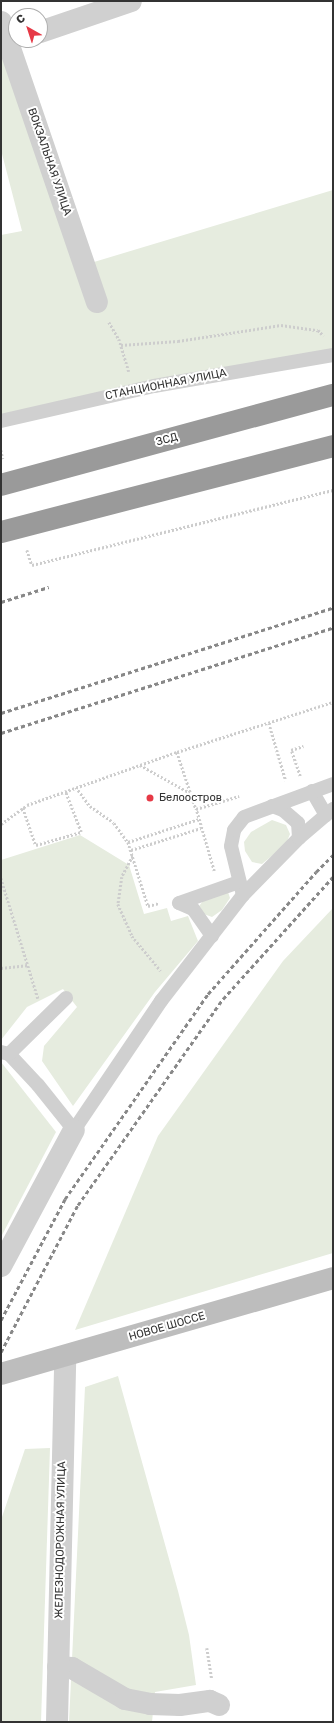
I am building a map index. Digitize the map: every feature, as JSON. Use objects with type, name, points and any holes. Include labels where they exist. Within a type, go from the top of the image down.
[{"type":"highway","name":"ЗСД","points":[[2,474],[333,395]]},
{"type":"highway","points":[[1,532],[333,446]]},
{"type":"main road","name":"НОВОЕ ШОССЕ","points":[[1,1374],[65,1358],[333,1278]]},
{"type":"street","points":[[48,29],[132,1]]},
{"type":"street","name":"ВОКЗАЛЬНАЯ УЛИЦА","points":[[1,22],[8,42]]},
{"type":"street","name":"ВОКЗАЛЬНАЯ УЛИЦА","points":[[10,48],[97,302]]},
{"type":"street","points":[[1,1266],[74,1130]]},
{"type":"street","name":"ЖЕЛЕЗНОДОРОЖНАЯ УЛИЦА","points":[[57,1722],[65,1358]]},
{"type":"street","points":[[58,1667],[72,1668],[125,1699],[150,1704],[180,1705],[214,1703]]},
{"type":"lane","name":"СТАНЦИОННАЯ УЛИЦА","points":[[1,421],[135,390],[333,355]]},
{"type":"lane","points":[[241,889],[231,846],[234,830],[244,817],[333,784]]},
{"type":"lane","points":[[66,998],[44,1020],[5,1053],[38,1085],[74,1130],[175,982],[212,936],[241,889],[329,812],[312,791]]},
{"type":"lane","points":[[272,806],[283,810],[298,824],[299,838]]},
{"type":"lane","points":[[212,936],[193,910],[179,902],[241,889]]},
{"type":"path","points":[[97,302],[121,345],[135,390]]},
{"type":"path","points":[[121,345],[178,341],[282,325],[318,330],[328,340]]},
{"type":"path","points":[[1,450],[2,474]]},
{"type":"path","points":[[26,545],[32,565],[333,490]]},
{"type":"path","points":[[1,824],[23,808],[65,791],[177,752],[333,702]]},
{"type":"path","points":[[269,723],[286,781],[279,784]]},
{"type":"path","points":[[300,777],[291,750],[303,746]]},
{"type":"path","points":[[177,752],[216,877]]},
{"type":"path","points":[[140,765],[190,794]]},
{"type":"path","points":[[76,787],[90,806],[114,823],[128,842],[148,906],[163,902]]},
{"type":"path","points":[[23,808],[36,845],[81,832],[65,791]]},
{"type":"path","points":[[196,809],[241,795]]},
{"type":"path","points":[[128,842],[199,820]]},
{"type":"path","points":[[131,850],[201,828]]},
{"type":"path","points":[[133,856],[122,876],[118,904],[132,936],[162,973],[175,982]]},
{"type":"path","points":[[1,878],[29,965],[44,1020]]},
{"type":"path","points":[[1,968],[29,965]]},
{"type":"path","points":[[207,1648],[212,1677],[214,1703]]},
{"type":"shaded area","points":[[1,45],[84,265],[333,190],[333,348],[318,359],[1,421],[1,235],[22,231],[1,150]]},
{"type":"shaded area","points":[[272,820],[286,825],[290,834],[286,844],[262,864],[252,862],[245,851],[244,842],[251,832]]},
{"type":"shaded area","points":[[80,835],[129,865],[144,914],[167,908],[171,921],[188,916],[198,941],[155,992],[73,1106],[42,1061],[44,1046],[77,1007],[63,989],[27,1007],[1,1040],[1,860]]},
{"type":"shaded area","points":[[228,892],[230,898],[222,910],[212,917],[201,913],[199,906],[203,901]]},
{"type":"shaded area","points":[[333,908],[333,1253],[75,1330],[158,1136],[283,961]]},
{"type":"shaded area","points":[[1,1062],[56,1132],[1,1237]]},
{"type":"shaded area","points":[[118,1376],[178,1591],[189,1635],[196,1685],[155,1692],[152,1722],[69,1722],[85,1387]]},
{"type":"shaded area","points":[[50,1448],[41,1722],[1,1722],[1,1520],[25,1449]]},
{"type":"railway","points":[[1,602],[49,587]]},
{"type":"railway","points":[[1,713],[333,608]]},
{"type":"railway","points":[[1,733],[333,628]]},
{"type":"railway","points":[[1,1320],[65,1199],[208,994],[316,872],[333,855]]},
{"type":"railway","points":[[1,1352],[78,1205],[223,999],[333,877]]},
{"type":"place","name":"Белоостров","points":[[150,798]]}]
